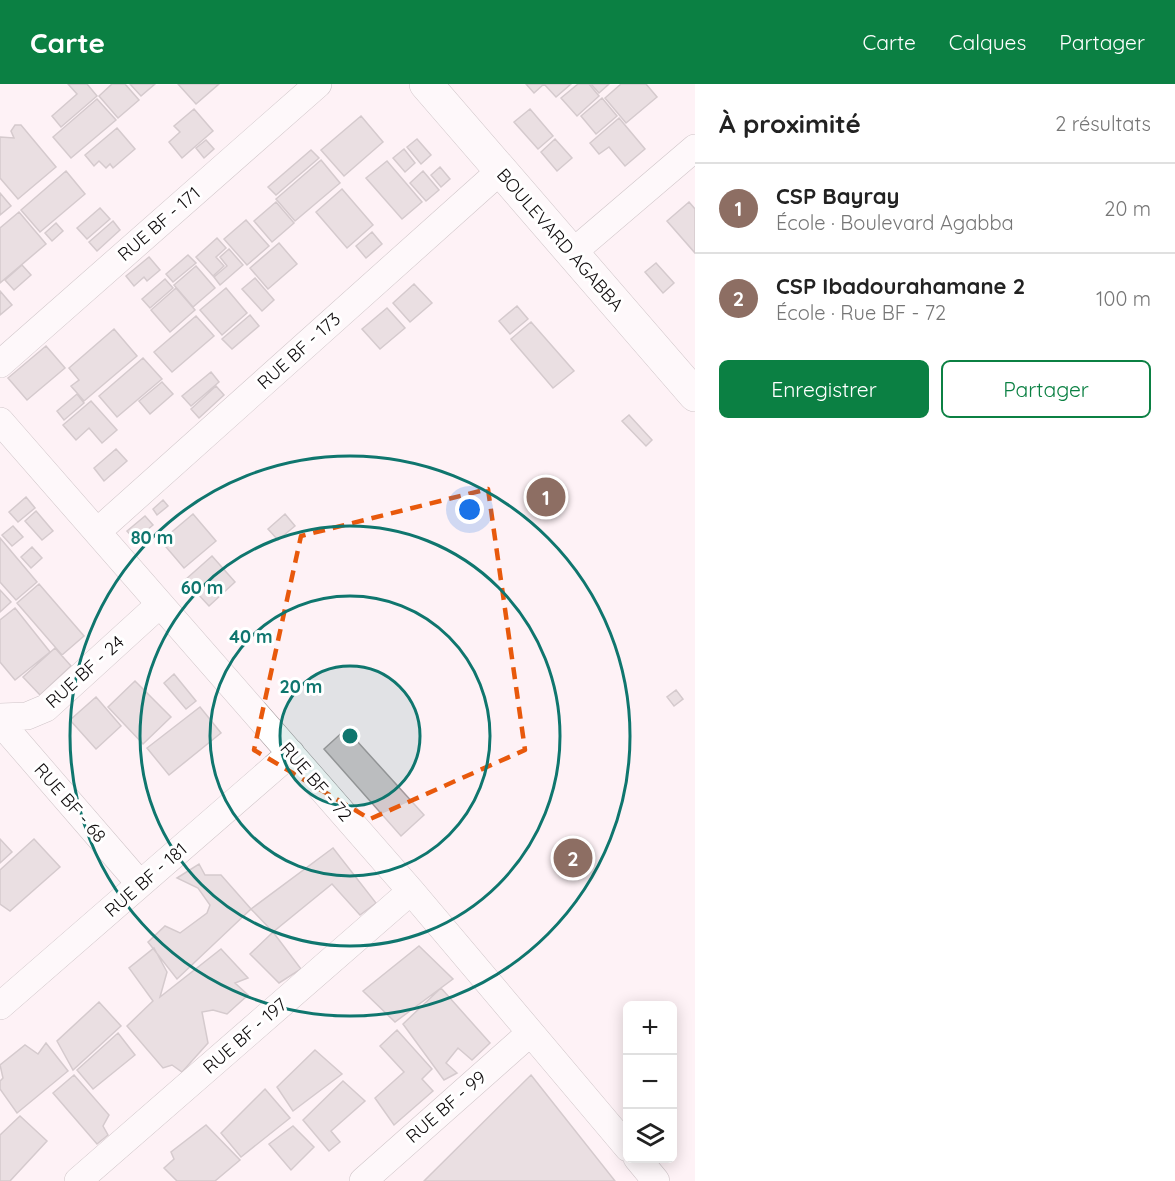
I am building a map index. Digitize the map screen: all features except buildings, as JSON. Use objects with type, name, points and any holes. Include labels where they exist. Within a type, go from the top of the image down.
[{"type":"main road","name":"BOULEVARD AGABBA","points":[[426,84],[695,394]]},
{"type":"street","name":"RUE BF - 171","points":[[0,364],[318,84]]},
{"type":"street","points":[[572,253],[695,148]]},
{"type":"street","name":"RUE BF - 173","points":[[98,531],[500,171]]},
{"type":"street","name":"RUE BF - 72","points":[[0,421],[411,891],[623,1143]]},
{"type":"street","name":"RUE BF - 24","points":[[0,719],[27,716],[46,708],[159,605]]},
{"type":"street","name":"RUE BF - 68","points":[[0,719],[140,884]]},
{"type":"street","name":"RUE BF - 181","points":[[0,1006],[291,753]]},
{"type":"street","name":"RUE BF - 197","points":[[78,1181],[411,891]]},
{"type":"street","name":"RUE BF - 99","points":[[363,1181],[530,1033]]},
{"type":"street","points":[[641,1163],[656,1181]]},
{"type":"highlighted area","points":[[488,489],[525,750],[370,819],[254,750],[301,536]]},
{"type":"place","name":"CSP Bayray","points":[[546,497]]},
{"type":"place","name":"CSP Ibadourahamane 2","points":[[573,858]]}]
